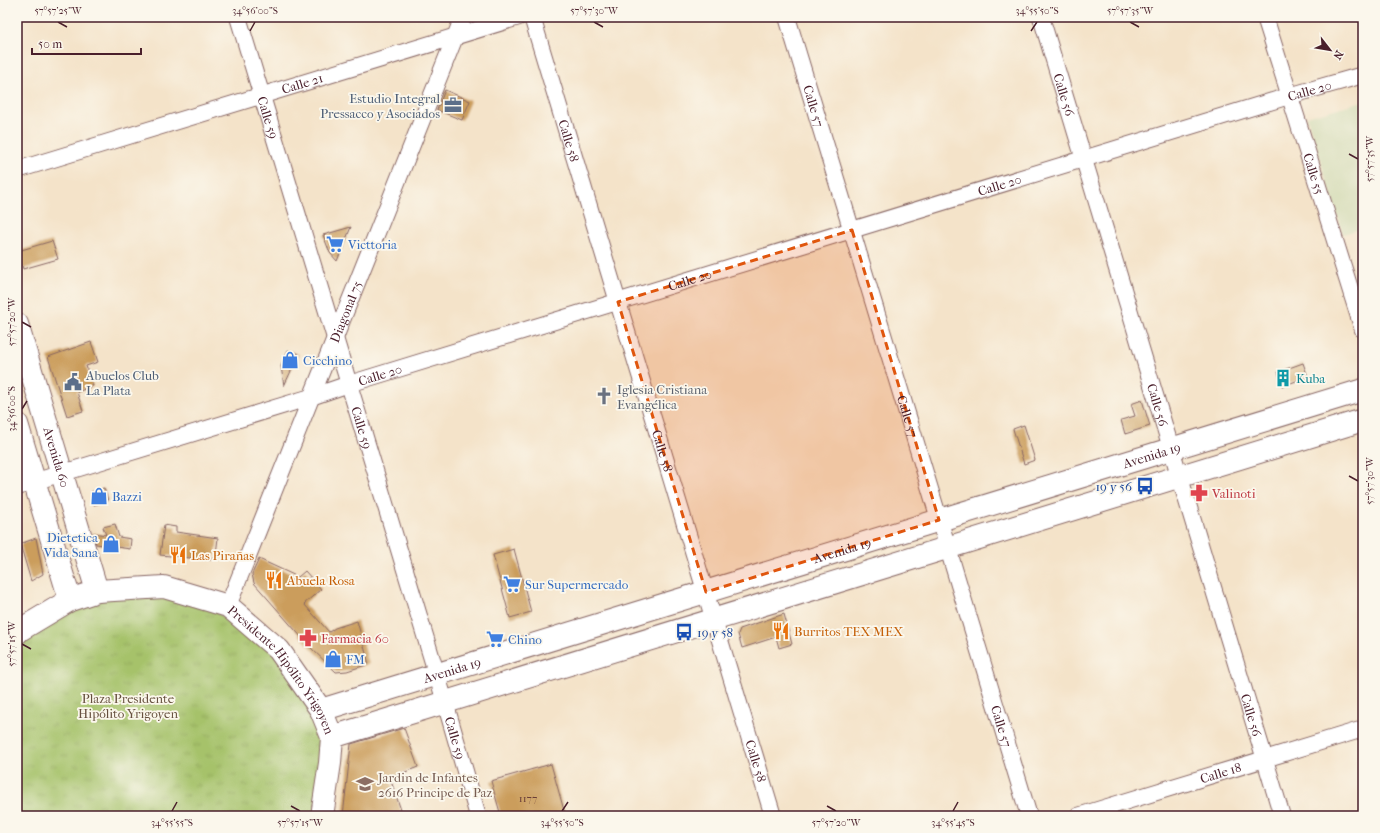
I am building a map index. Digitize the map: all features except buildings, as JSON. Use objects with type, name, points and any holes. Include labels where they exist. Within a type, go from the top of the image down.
[{"type":"main road","name":"Avenida 60","points":[[17,324],[98,591]]},
{"type":"main road","name":"Avenida 19","points":[[320,710],[1363,390]]},
{"type":"main road","points":[[332,737],[1363,420]]},
{"type":"main road","points":[[17,424],[26,484],[70,600]]},
{"type":"main road","name":"Presidente Hipólito Yrigoyen","points":[[17,633],[70,600],[98,591],[164,587],[228,606],[279,650],[320,710],[332,737],[330,763],[322,816]]},
{"type":"street","name":"Calle 59","points":[[238,17],[478,816]]},
{"type":"street","name":"Diagonal 75","points":[[228,606],[462,17]]},
{"type":"street","name":"Calle 21","points":[[17,170],[519,17]]},
{"type":"street","name":"Calle 58","points":[[532,17],[773,816]]},
{"type":"street","name":"Calle 57","points":[[788,17],[1029,816]]},
{"type":"street","name":"Calle 56","points":[[1041,17],[1282,816]]},
{"type":"street","name":"Calle 55","points":[[1265,17],[1363,330]]},
{"type":"street","name":"Calle 20","points":[[26,484],[1363,74]]},
{"type":"street","name":"Calle 18","points":[[1078,816],[1363,729]]},
{"type":"highlighted area","points":[[852,230],[939,520],[706,592],[618,302]]},
{"type":"shaded area","points":[[1363,101],[1363,228],[1343,234],[1307,117]]},
{"type":"green space","name":"Plaza Presidente Hipólito Yrigoyen","points":[[111,593],[194,599],[267,643],[315,702],[325,740],[314,816],[17,816],[17,645],[72,604]]},
{"type":"place","name":"Estudio Integral Pressacco y Asociados","points":[[453,105]]},
{"type":"place","name":"Victtoria","points":[[335,244]]},
{"type":"place","name":"Cicchino","points":[[290,360]]},
{"type":"place","name":"Kuba","points":[[1283,378]]},
{"type":"place","name":"Abuelos Club La Plata","points":[[73,382]]},
{"type":"place","name":"Iglesia Cristiana Evangélica","points":[[604,396]]},
{"type":"place","name":"19 y 56","points":[[1145,486]]},
{"type":"place","name":"Valinoti","points":[[1199,493]]},
{"type":"place","name":"Bazzi","points":[[99,496]]},
{"type":"place","name":"Dietetica Vida Sana","points":[[111,544]]},
{"type":"place","name":"Las Pirañas","points":[[178,555]]},
{"type":"place","name":"Abuela Rosa","points":[[274,580]]},
{"type":"place","name":"Sur Supermercado","points":[[512,584]]},
{"type":"place","name":"Burritos TEX MEX","points":[[781,631]]},
{"type":"place","name":"19 y 58","points":[[684,632]]},
{"type":"place","name":"Farmacia 60","points":[[308,638]]},
{"type":"place","name":"Chino","points":[[495,639]]},
{"type":"place","name":"FM","points":[[333,659]]},
{"type":"place","name":"Jardin de Infantes 2616 Principe de Paz","points":[[365,784]]}]
